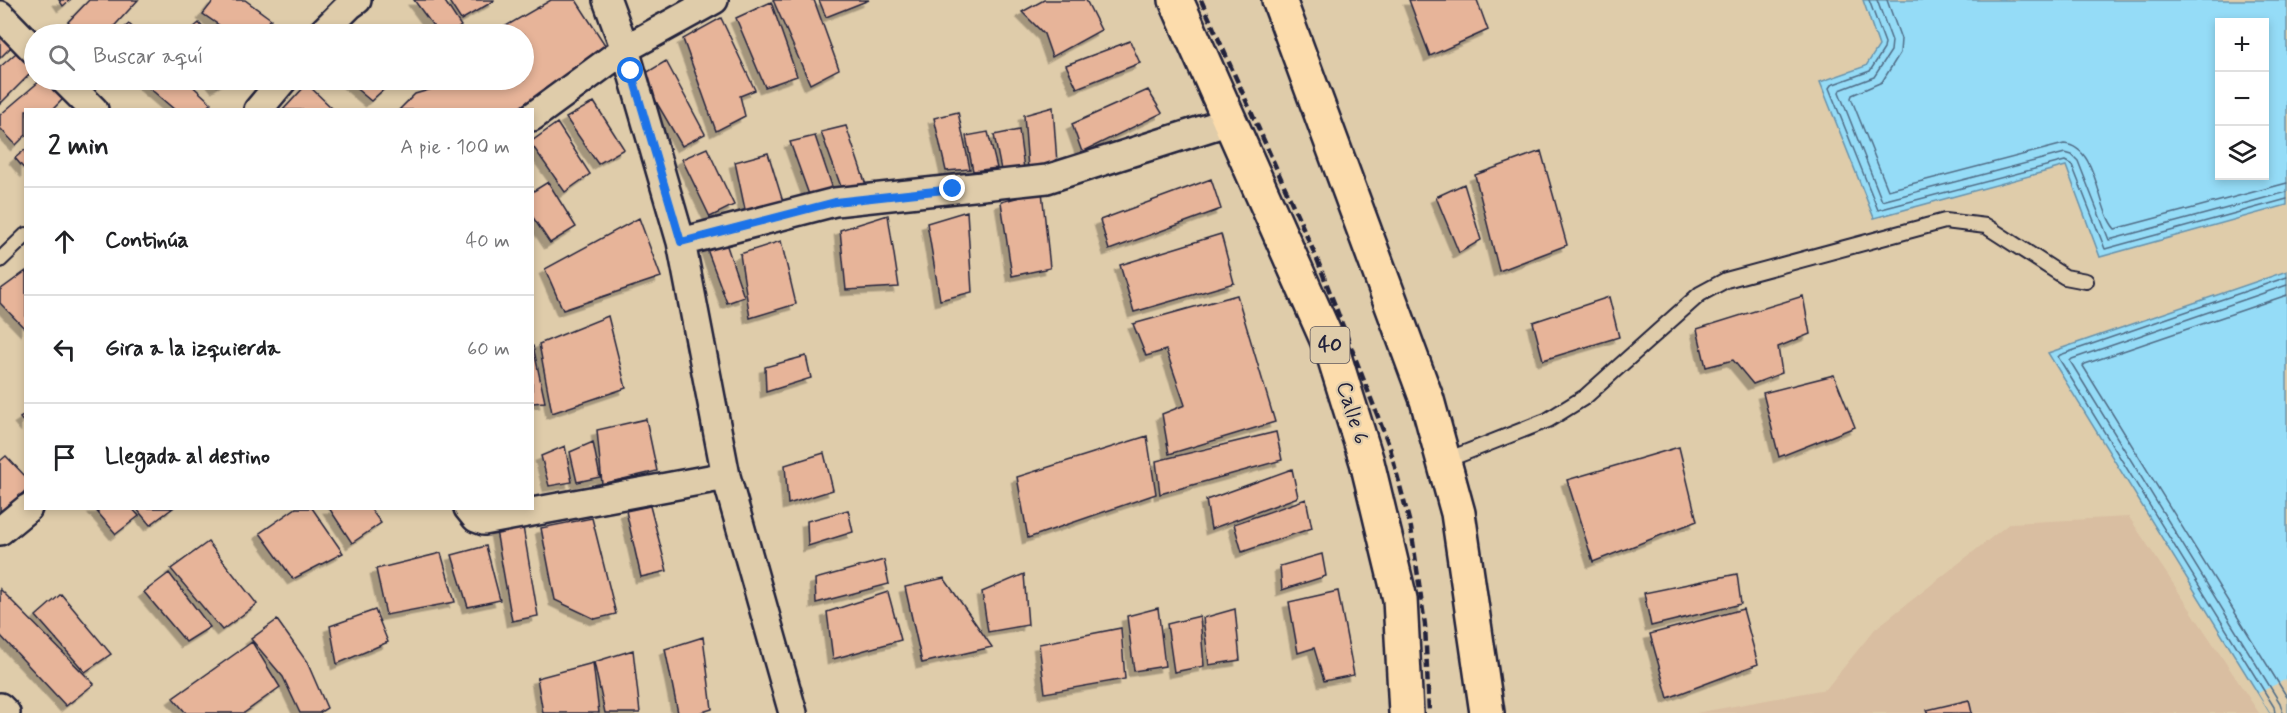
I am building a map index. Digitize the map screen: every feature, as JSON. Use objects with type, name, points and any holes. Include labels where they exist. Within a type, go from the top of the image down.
[{"type":"highway","name":"Calle 6","points":[[1176,0],[1333,353],[1367,462],[1400,599],[1406,713]]},
{"type":"highway","points":[[1279,0],[1423,389],[1458,513],[1487,713]]},
{"type":"street","points":[[331,24],[357,0]]},
{"type":"street","points":[[607,0],[625,49],[681,242],[726,476],[793,713]]},
{"type":"street","points":[[534,116],[625,49],[714,0]]},
{"type":"street","points":[[0,15],[24,40]]},
{"type":"street","points":[[74,90],[91,108]]},
{"type":"street","points":[[260,108],[275,90]]},
{"type":"street","points":[[681,242],[835,202],[1047,179],[1230,121]]},
{"type":"street","points":[[470,510],[476,518],[484,521],[726,476]]},
{"type":"street","points":[[0,531],[26,510]]},
{"type":"street","points":[[0,707],[6,713]]},
{"type":"lane","points":[[1444,461],[1548,420],[1586,396],[1700,294],[1725,280],[1945,221],[1986,226],[2065,277],[2086,281]]},
{"type":"lane","points":[[0,260],[24,237]]},
{"type":"shaded area","points":[[2129,517],[2259,713],[1696,713],[1826,689],[1875,629],[2010,523]]},
{"type":"water","points":[[1863,0],[2287,0],[2287,205],[2100,257],[2066,166],[1874,218],[1820,82],[1866,66],[1879,46]]},
{"type":"water","points":[[2287,271],[2287,713],[2270,713],[2048,353]]},
{"type":"pier","points":[[2287,679],[2287,713],[2270,713],[2258,693]]},
{"type":"building","points":[[59,0],[70,0],[63,6]]},
{"type":"building","points":[[89,0],[138,0],[116,24],[71,24],[68,22]]},
{"type":"building","points":[[214,0],[245,0],[271,19],[267,24],[218,24],[203,14]]},
{"type":"building","points":[[414,0],[444,0],[460,24],[432,24]]},
{"type":"building","points":[[448,0],[494,0],[494,1],[461,20]]},
{"type":"building","points":[[551,0],[576,0],[609,51],[524,108],[401,108],[415,94],[429,90],[534,90],[534,24],[509,24]]},
{"type":"building","points":[[773,0],[814,0],[839,69],[810,84]]},
{"type":"building","points":[[819,0],[869,0],[826,17]]},
{"type":"building","points":[[1044,0],[1086,0],[1101,30],[1052,57],[1044,34],[1022,12]]},
{"type":"building","points":[[1409,0],[1477,0],[1488,30],[1430,56]]},
{"type":"building","points":[[771,2],[797,76],[765,87],[736,18]]},
{"type":"building","points":[[721,18],[755,90],[740,96],[745,116],[716,131],[683,39]]},
{"type":"building","points":[[0,23],[19,39],[0,58]]},
{"type":"building","points":[[1130,41],[1140,63],[1077,88],[1066,65]]},
{"type":"building","points":[[23,47],[24,80],[0,104],[0,67]]},
{"type":"building","points":[[666,61],[705,134],[682,146],[641,76]]},
{"type":"building","points":[[29,90],[58,90],[65,97],[54,108],[24,108],[24,137],[16,145],[0,128],[0,115]]},
{"type":"building","points":[[152,90],[197,90],[211,103],[206,108],[173,108]]},
{"type":"building","points":[[301,90],[313,90],[332,108],[285,108]]},
{"type":"building","points":[[358,90],[383,90],[371,101]]},
{"type":"building","points":[[1148,90],[1162,113],[1082,152],[1072,124]]},
{"type":"building","points":[[594,102],[624,149],[598,164],[566,118]]},
{"type":"building","points":[[1053,107],[1057,163],[1028,169],[1024,115]]},
{"type":"building","points":[[958,112],[970,169],[946,171],[934,118]]},
{"type":"building","points":[[557,123],[590,174],[565,192],[534,148],[534,140]]},
{"type":"building","points":[[846,126],[866,185],[843,192],[821,132]]},
{"type":"building","points":[[1019,130],[1025,177],[1003,180],[994,135]]},
{"type":"building","points":[[988,132],[997,168],[973,171],[966,136]]},
{"type":"building","points":[[815,136],[835,195],[812,203],[790,142]]},
{"type":"building","points":[[707,148],[734,205],[710,217],[682,159]]},
{"type":"building","points":[[24,151],[24,169],[15,158]]},
{"type":"building","points":[[1541,151],[1567,245],[1499,271],[1475,175]]},
{"type":"building","points":[[768,153],[784,205],[747,219],[735,162]]},
{"type":"building","points":[[1211,179],[1221,209],[1109,250],[1100,220]]},
{"type":"building","points":[[548,182],[576,227],[550,243],[534,219],[534,191]]},
{"type":"building","points":[[1464,184],[1481,240],[1459,253],[1436,197]]},
{"type":"building","points":[[1042,191],[1050,268],[1012,276],[1001,202]]},
{"type":"building","points":[[967,211],[972,292],[940,300],[927,223]]},
{"type":"building","points":[[888,215],[899,287],[846,290],[840,230]]},
{"type":"building","points":[[639,218],[661,277],[563,310],[545,269]]},
{"type":"building","points":[[1221,234],[1234,283],[1134,312],[1120,265]]},
{"type":"building","points":[[724,237],[744,297],[727,303],[705,244]]},
{"type":"building","points":[[781,241],[796,304],[750,318],[740,254]]},
{"type":"building","points":[[24,272],[24,328],[0,303],[0,290]]},
{"type":"building","points":[[1237,295],[1275,422],[1169,454],[1162,414],[1185,405],[1166,350],[1146,356],[1133,324]]},
{"type":"building","points":[[1803,296],[1810,334],[1778,347],[1782,373],[1753,384],[1733,360],[1706,367],[1697,329]]},
{"type":"building","points":[[1609,297],[1619,337],[1543,360],[1533,322]]},
{"type":"building","points":[[608,316],[626,388],[552,413],[539,344]]},
{"type":"building","points":[[534,351],[545,402],[534,403]]},
{"type":"building","points":[[806,356],[811,378],[766,392],[765,367]]},
{"type":"building","points":[[1834,375],[1855,427],[1779,457],[1763,393]]},
{"type":"building","points":[[646,419],[657,471],[602,484],[597,430]]},
{"type":"building","points":[[1276,432],[1282,460],[1160,494],[1156,461]]},
{"type":"building","points":[[1147,436],[1156,494],[1028,538],[1017,477]]},
{"type":"building","points":[[593,442],[600,477],[577,482],[570,452]]},
{"type":"building","points":[[565,446],[572,482],[549,486],[541,456]]},
{"type":"building","points":[[1679,447],[1697,521],[1593,562],[1567,480]]},
{"type":"building","points":[[824,453],[833,490],[788,504],[785,465]]},
{"type":"building","points":[[6,456],[24,475],[24,492],[0,514],[0,461]]},
{"type":"building","points":[[1292,469],[1298,497],[1211,529],[1206,500]]},
{"type":"building","points":[[1306,499],[1312,528],[1242,552],[1234,524]]},
{"type":"building","points":[[650,506],[667,571],[641,577],[626,511]]},
{"type":"building","points":[[96,510],[134,510],[139,516],[116,534]]},
{"type":"building","points":[[138,510],[170,510],[150,525]]},
{"type":"building","points":[[293,510],[313,510],[343,553],[293,579],[260,533]]},
{"type":"building","points":[[330,510],[371,510],[381,523],[352,543]]},
{"type":"building","points":[[848,510],[853,532],[808,546],[807,521]]},
{"type":"building","points":[[592,518],[616,614],[595,619],[555,600],[541,528]]},
{"type":"building","points":[[522,521],[538,616],[512,621],[495,525]]},
{"type":"building","points":[[208,542],[257,604],[222,630],[171,569]]},
{"type":"building","points":[[486,546],[500,600],[468,607],[452,555]]},
{"type":"building","points":[[441,553],[455,602],[386,615],[376,569]]},
{"type":"building","points":[[1322,554],[1326,576],[1282,590],[1280,566]]},
{"type":"building","points":[[884,560],[889,584],[816,603],[815,579]]},
{"type":"building","points":[[169,573],[210,627],[186,642],[144,592]]},
{"type":"building","points":[[1024,574],[1028,625],[988,632],[982,592]]},
{"type":"building","points":[[1737,574],[1741,604],[1651,626],[1644,593]]},
{"type":"building","points":[[944,578],[992,647],[922,663],[905,587]]},
{"type":"building","points":[[0,589],[94,684],[66,706],[0,635]]},
{"type":"building","points":[[1338,591],[1354,675],[1324,681],[1314,648],[1298,653],[1289,602]]},
{"type":"building","points":[[888,592],[901,640],[833,659],[827,612]]},
{"type":"building","points":[[61,594],[111,654],[85,672],[36,616]]},
{"type":"building","points":[[1158,608],[1165,666],[1134,671],[1127,616]]},
{"type":"building","points":[[1235,609],[1240,660],[1209,665],[1203,618]]},
{"type":"building","points":[[1743,609],[1758,664],[1668,698],[1650,634]]},
{"type":"building","points":[[375,610],[388,642],[337,664],[330,626]]},
{"type":"building","points":[[1200,616],[1204,666],[1174,672],[1167,624]]},
{"type":"building","points":[[277,620],[307,662],[327,708],[319,713],[300,713],[283,677],[251,639]]},
{"type":"building","points":[[1121,628],[1125,679],[1045,693],[1039,644]]},
{"type":"building","points":[[703,637],[712,709],[699,713],[678,713],[665,649]]},
{"type":"building","points":[[252,642],[280,687],[244,713],[186,713],[173,698]]},
{"type":"building","points":[[633,650],[640,713],[605,713],[594,662]]},
{"type":"building","points":[[593,663],[599,713],[543,713],[537,678]]},
{"type":"building","points":[[1969,700],[1972,713],[1928,713],[1927,710]]},
{"type":"railway","points":[[1201,0],[1317,259],[1390,448],[1411,528],[1425,625],[1429,713]]},
{"type":"route","points":[[631,71],[681,242],[835,202],[953,189]]}]
